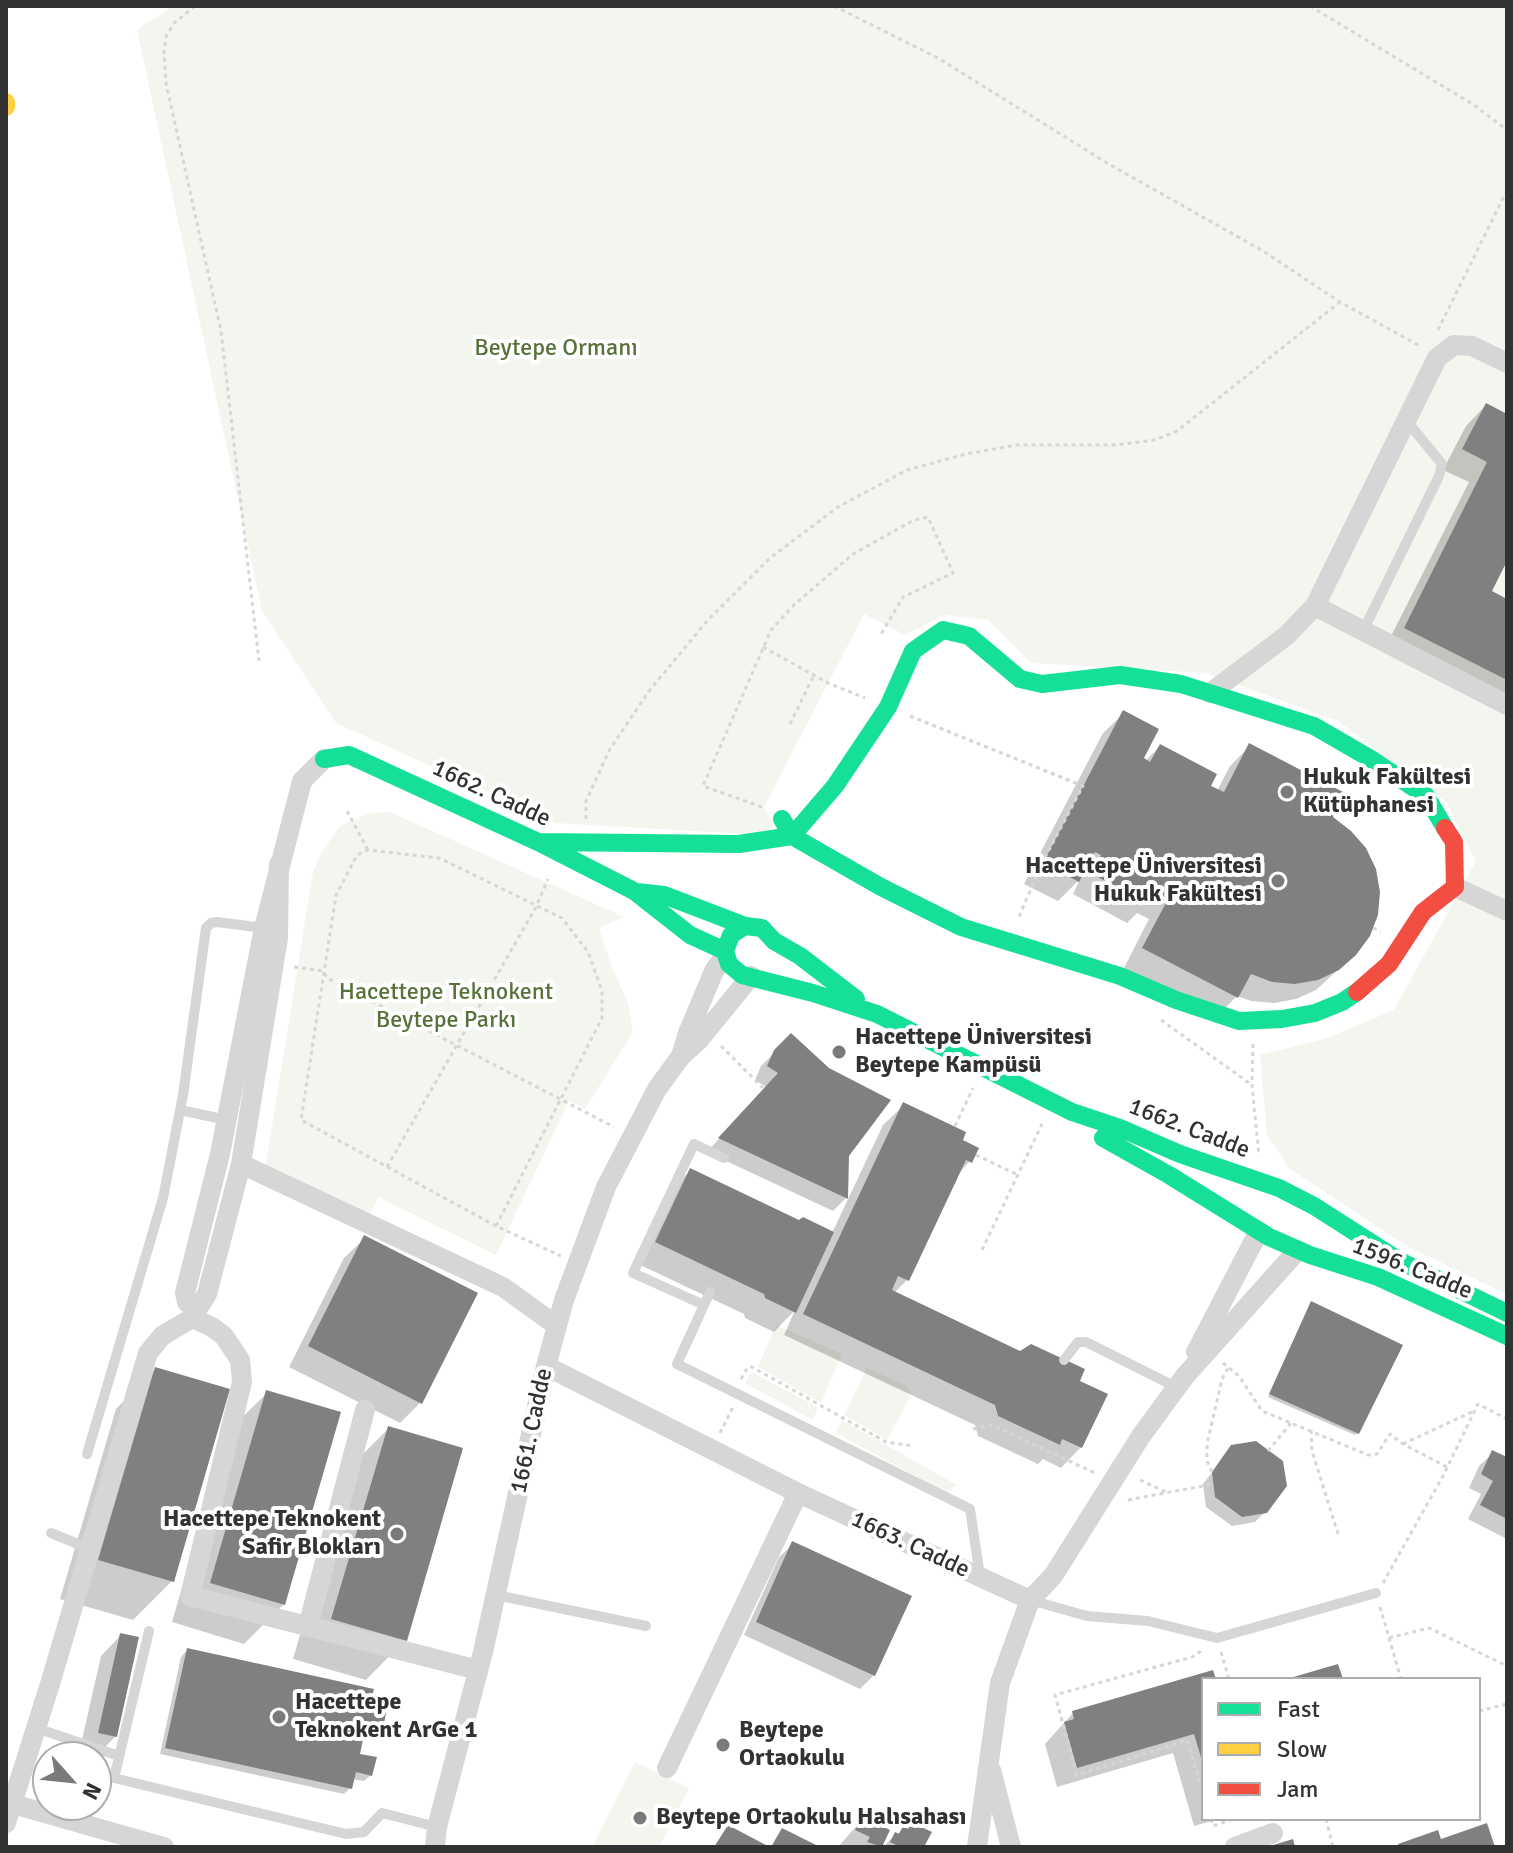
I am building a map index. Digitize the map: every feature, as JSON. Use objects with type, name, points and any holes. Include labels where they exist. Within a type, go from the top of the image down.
[{"type":"street","points":[[1210,693],[1286,636],[1315,606],[1437,358],[1454,345],[1472,346],[1507,363]]},
{"type":"street","points":[[1315,606],[1507,705]]},
{"type":"street","points":[[538,842],[739,844],[792,836],[835,786],[888,707],[913,651],[943,630],[969,636],[1020,679],[1042,684],[1120,675],[1181,684],[1314,726],[1426,796],[1454,842],[1455,887]]},
{"type":"street","name":"1662. Cadde","points":[[324,759],[349,755],[538,842],[634,891],[690,935],[725,953],[734,971],[877,1014],[1072,1112],[1287,1193],[1317,1223]]},
{"type":"street","points":[[324,759],[302,781],[279,864],[227,1120],[185,1293],[194,1314],[224,1336],[240,1360],[242,1382],[190,1596],[478,1670]]},
{"type":"street","points":[[782,819],[792,836],[881,887],[961,927],[1120,976],[1176,1000],[1239,1021],[1282,1019],[1315,1013],[1342,1002],[1364,988],[1389,964],[1423,912],[1455,887]]},
{"type":"street","points":[[164,1847],[10,1814],[148,1353],[162,1336],[194,1314],[207,1294],[241,1164],[278,938],[279,864]]},
{"type":"street","points":[[1455,887],[1507,911]]},
{"type":"street","name":"1662. Cadde","points":[[634,891],[664,895],[745,926],[762,928],[774,941],[800,956],[877,1014]]},
{"type":"street","points":[[725,953],[731,935],[745,926]]},
{"type":"street","points":[[751,976],[759,975],[771,965],[775,957],[774,941]]},
{"type":"street","name":"1661. Cadde","points":[[681,1056],[714,971],[725,953]]},
{"type":"street","name":"1661. Cadde","points":[[424,1847],[436,1837],[496,1595],[546,1366],[577,1264],[606,1187],[657,1089],[681,1056],[699,1040],[751,976]]},
{"type":"street","name":"1662. Cadde","points":[[1072,1112],[1103,1138],[1169,1175],[1264,1219],[1298,1250]]},
{"type":"street","points":[[241,1164],[503,1287],[557,1326]]},
{"type":"street","points":[[1180,1382],[1264,1219],[1287,1193]]},
{"type":"street","points":[[977,1847],[1000,1683],[1030,1600],[1053,1576],[1180,1382],[1298,1250],[1317,1223]]},
{"type":"street","name":"1596. Cadde","points":[[1317,1223],[1507,1313]]},
{"type":"street","name":"1596. Cadde","points":[[1298,1250],[1378,1277],[1507,1336]]},
{"type":"street","name":"1663. Cadde","points":[[546,1366],[798,1493],[1030,1600]]},
{"type":"street","points":[[308,1626],[365,1410]]},
{"type":"street","points":[[667,1768],[798,1493]]},
{"type":"street","points":[[988,1758],[1011,1847]]},
{"type":"street","points":[[1235,1847],[1273,1833]]},
{"type":"lane","points":[[1363,631],[1439,476],[1442,464],[1406,420]]},
{"type":"lane","points":[[87,1454],[160,1210],[180,1110],[206,928],[217,922],[264,928]]},
{"type":"lane","points":[[180,1110],[227,1120]]},
{"type":"lane","points":[[704,1305],[633,1273],[694,1144],[724,1158]]},
{"type":"lane","points":[[710,1292],[677,1364],[970,1509],[980,1578]]},
{"type":"lane","points":[[1064,1360],[1078,1342],[1086,1342],[1180,1382]]},
{"type":"lane","points":[[51,1533],[90,1549]]},
{"type":"lane","points":[[1030,1600],[1087,1616],[1148,1621],[1217,1638],[1376,1593]]},
{"type":"lane","points":[[496,1595],[646,1626]]},
{"type":"lane","points":[[149,1631],[114,1778],[346,1834],[364,1832],[382,1813],[436,1837]]},
{"type":"lane","points":[[36,1728],[119,1756]]},
{"type":"path","points":[[195,6],[174,23],[166,37],[166,83],[221,331],[259,661]]},
{"type":"path","points":[[834,6],[938,58],[1037,121],[1263,251],[1340,302],[1428,351]]},
{"type":"path","points":[[1310,6],[1474,105],[1507,130]]},
{"type":"path","points":[[1435,338],[1507,190]]},
{"type":"path","points":[[585,843],[586,801],[610,749],[649,691],[707,621],[770,558],[838,507],[907,470],[966,454],[1016,445],[1115,445],[1155,440],[1177,431],[1340,302]]},
{"type":"path","points":[[764,807],[703,786],[771,630],[794,605],[853,554],[914,520],[928,517],[953,573],[903,597],[880,636]]},
{"type":"path","points":[[763,647],[814,675],[1083,786],[1042,863],[1018,919]]},
{"type":"path","points":[[790,724],[814,675]]},
{"type":"path","points":[[347,811],[368,850]]},
{"type":"path","points":[[496,1226],[602,1018],[602,991],[588,952],[562,918],[439,858],[368,850],[357,855],[336,895],[301,1120],[496,1226],[577,1264]]},
{"type":"path","points":[[387,1167],[536,907],[548,879]]},
{"type":"path","points":[[291,967],[323,971]]},
{"type":"path","points":[[323,971],[327,978],[633,1136]]},
{"type":"path","points":[[1158,1019],[1252,1085]]},
{"type":"path","points":[[713,1037],[763,1088]]},
{"type":"path","points":[[1253,1038],[1252,1085],[1258,1150],[1265,1183]]},
{"type":"path","points":[[955,1126],[973,1088]]},
{"type":"path","points":[[982,1250],[1042,1124]]},
{"type":"path","points":[[976,1155],[1018,1175]]},
{"type":"path","points":[[1207,1350],[1239,1376],[1262,1411],[1368,1455],[1377,1454],[1390,1434],[1447,1467]]},
{"type":"path","points":[[741,1379],[748,1367],[752,1367],[886,1442],[913,1446]]},
{"type":"path","points":[[1212,1472],[1207,1461],[1207,1444],[1222,1379],[1228,1367]]},
{"type":"path","points":[[1389,1576],[1478,1404],[1507,1419]]},
{"type":"path","points":[[712,1450],[734,1405]]},
{"type":"path","points":[[1403,1444],[1474,1411]]},
{"type":"path","points":[[1268,1451],[1291,1423]]},
{"type":"path","points":[[973,1429],[992,1425],[1113,1481]]},
{"type":"path","points":[[1311,1430],[1312,1451],[1339,1537]]},
{"type":"path","points":[[1140,1480],[1167,1493]]},
{"type":"path","points":[[1128,1500],[1213,1484]]},
{"type":"path","points":[[1376,1593],[1400,1677]]},
{"type":"path","points":[[1389,1638],[1429,1628],[1507,1666]]},
{"type":"path","points":[[1201,1786],[1187,1740],[1077,1775],[1055,1695],[1192,1657],[1217,1638]]},
{"type":"path","points":[[1225,1663],[1228,1677]]},
{"type":"path","points":[[1481,1710],[1507,1704]]},
{"type":"path","points":[[1212,1821],[1213,1826],[1227,1821]]},
{"type":"path","points":[[1326,1821],[1333,1847]]},
{"type":"green space","name":"Beytepe Ormanı","points":[[173,6],[1507,6],[1507,1294],[1408,1247],[1290,1169],[1267,1135],[1260,1055],[1327,1038],[1394,1010],[1476,861],[1446,802],[1338,721],[1206,673],[1031,663],[988,620],[944,615],[905,635],[864,614],[764,807],[769,818],[777,822],[762,835],[556,823],[336,723],[262,611],[137,30]]},
{"type":"green space","name":"Hacettepe Teknokent Beytepe Parkı","points":[[390,812],[624,917],[599,928],[628,1003],[633,1032],[585,1109],[569,1101],[496,1255],[378,1197],[368,1220],[265,1170],[313,872],[323,850],[341,825],[371,813]]},
{"type":"green space","points":[[776,1325],[842,1354],[821,1403],[758,1367]]},
{"type":"green space","points":[[867,1368],[907,1386],[910,1397],[887,1440],[844,1415]]},
{"type":"green space","points":[[751,1372],[818,1407],[813,1420],[745,1383]]},
{"type":"green space","points":[[842,1420],[957,1485],[947,1493],[836,1433]]},
{"type":"green space","name":"Beytepe Ortaokulu Halısahası","points":[[635,1762],[689,1788],[659,1847],[592,1847]]},
{"type":"building","points":[[1486,403],[1507,414],[1507,561],[1492,591],[1507,599],[1507,680],[1404,628],[1487,462],[1462,449]]},
{"type":"building","name":"Hacettepe Üniversitesi Hukuk Fakültesi","points":[[1123,710],[1159,729],[1144,758],[1150,762],[1160,744],[1217,774],[1211,786],[1224,792],[1249,743],[1345,793],[1333,817],[1366,848],[1376,869],[1380,892],[1378,915],[1370,936],[1356,955],[1339,970],[1318,980],[1295,984],[1272,982],[1251,974],[1238,998],[1142,948],[1168,899],[1155,892],[1149,904],[1092,874],[1101,855],[1095,852],[1079,882],[1043,863]]},
{"type":"building","points":[[791,1033],[829,1068],[891,1100],[849,1156],[848,1199],[718,1138],[778,1073],[767,1066],[774,1050]]},
{"type":"building","points":[[903,1102],[966,1132],[963,1140],[979,1148],[972,1163],[966,1160],[909,1281],[898,1276],[892,1290],[1020,1351],[1031,1344],[1085,1369],[1080,1381],[1108,1394],[1082,1448],[1062,1439],[1060,1445],[998,1416],[995,1405],[803,1314]]},
{"type":"building","points":[[690,1168],[799,1220],[803,1217],[834,1232],[796,1313],[765,1298],[764,1294],[655,1242]]},
{"type":"building","points":[[364,1235],[478,1293],[422,1404],[308,1346]]},
{"type":"building","points":[[1311,1301],[1403,1345],[1359,1434],[1269,1394]]},
{"type":"building","name":"Hacettepe Teknokent Safir Blokları","points":[[155,1367],[230,1389],[174,1582],[98,1560]]},
{"type":"building","name":"Hacettepe Teknokent Safir Blokları","points":[[266,1390],[341,1412],[285,1605],[210,1583]]},
{"type":"building","name":"Hacettepe Teknokent Safir Blokları","points":[[388,1426],[463,1448],[407,1641],[331,1619]]},
{"type":"building","points":[[1256,1441],[1283,1461],[1287,1486],[1267,1513],[1242,1517],[1215,1497],[1212,1472],[1231,1445]]},
{"type":"building","points":[[1492,1450],[1507,1457],[1507,1519],[1480,1505],[1493,1481],[1481,1474]]},
{"type":"building","points":[[792,1541],[912,1596],[875,1676],[756,1622]]},
{"type":"building","points":[[120,1633],[139,1637],[117,1737],[98,1733]]},
{"type":"building","name":"Hacettepe Teknokent ArGe 1","points":[[187,1648],[374,1689],[370,1705],[387,1709],[383,1728],[366,1724],[360,1754],[377,1757],[372,1776],[356,1772],[352,1789],[165,1748]]},
{"type":"building","points":[[1338,1664],[1342,1677],[1293,1677]]},
{"type":"building","points":[[1213,1670],[1215,1677],[1201,1677],[1201,1757],[1194,1734],[1077,1768],[1064,1722],[1074,1719],[1072,1711]]},
{"type":"building","points":[[860,1820],[890,1830],[882,1847],[867,1842],[870,1837],[855,1830]]},
{"type":"building","points":[[911,1822],[932,1832],[924,1847],[900,1847],[890,1842],[895,1832],[899,1834],[903,1826],[908,1829]]},
{"type":"building","points":[[1487,1823],[1495,1847],[1399,1847],[1398,1844],[1438,1830],[1441,1839]]},
{"type":"building","name":"Beytepe Ortaokulu","points":[[728,1825],[764,1844],[770,1847],[714,1847]]},
{"type":"building","name":"Beytepe Ortaokulu","points":[[782,1828],[820,1847],[771,1847]]},
{"type":"building","points":[[1293,1839],[1295,1847],[1270,1847],[1270,1846]]},
{"type":"traffic: fast","points":[[538,842],[739,844],[792,836],[835,786],[888,707],[913,651],[943,630],[969,636],[1020,679],[1042,684],[1120,675],[1181,684],[1314,726],[1426,796],[1445,828]]},
{"type":"traffic: fast","points":[[324,759],[349,755],[538,842],[634,891],[690,935],[725,951]]},
{"type":"traffic: fast","points":[[782,819],[792,836],[881,887],[961,927],[1120,976],[1176,1000],[1239,1021],[1282,1019],[1315,1013],[1357,992]]},
{"type":"traffic: fast","points":[[637,892],[664,895],[745,926],[762,928],[774,941],[800,956],[856,999]]},
{"type":"traffic: fast","points":[[745,926],[731,935],[725,951],[729,964],[742,975],[813,993],[877,1014],[1072,1112],[1279,1188],[1314,1206],[1400,1261],[1507,1313]]},
{"type":"traffic: fast","points":[[1103,1138],[1269,1237],[1310,1255],[1378,1277],[1507,1336]]},
{"type":"traffic: slow","points":[[6,102],[6,107]]},
{"type":"traffic: jam","points":[[1357,992],[1389,964],[1423,912],[1455,887],[1454,842],[1445,828]]},
{"type":"place","name":"Hukuk Fakültesi Kütüphanesi","points":[[1287,792]]},
{"type":"place","name":"Hacettepe Üniversitesi Hukuk Fakültesi","points":[[1278,881]]},
{"type":"place","name":"Hacettepe Üniversitesi Beytepe Kampüsü","points":[[839,1052]]},
{"type":"place","name":"Hacettepe Teknokent Safir Blokları","points":[[397,1534]]},
{"type":"place","name":"Hacettepe Teknokent ArGe 1","points":[[279,1717]]},
{"type":"place","name":"Beytepe Ortaokulu","points":[[723,1745]]},
{"type":"place","name":"Beytepe Ortaokulu Halısahası","points":[[640,1818]]}]
